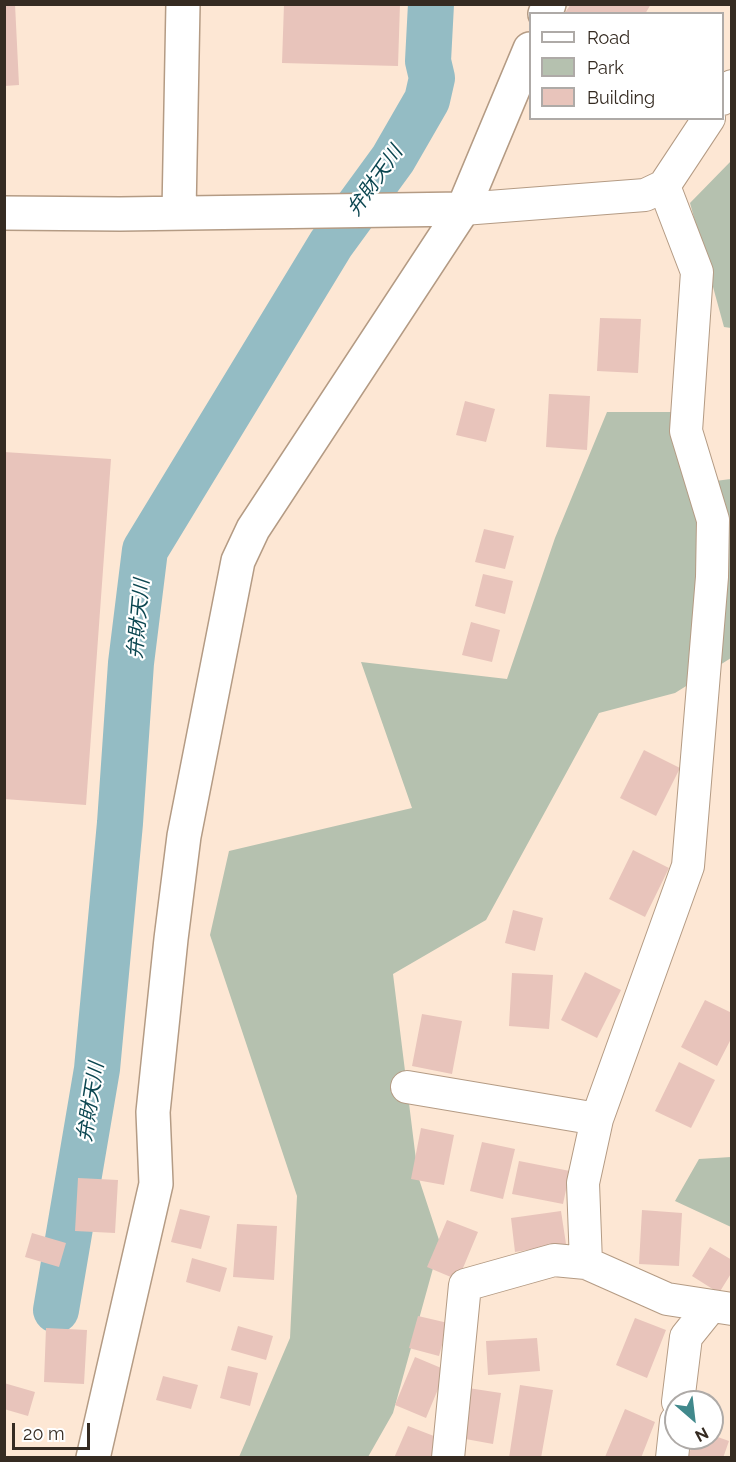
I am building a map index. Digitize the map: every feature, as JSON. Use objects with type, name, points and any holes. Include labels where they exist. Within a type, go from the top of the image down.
[{"type":"street","points":[[179,212],[183,4]]},
{"type":"street","points":[[93,1458],[156,1184],[153,1112],[184,836],[238,561],[253,529],[464,209],[529,54]]},
{"type":"street","points":[[4,213],[464,209],[645,195],[663,186],[708,120]]},
{"type":"street","points":[[586,1263],[584,1183],[597,1119],[688,866],[712,577],[713,520],[686,431],[697,272],[663,186]]},
{"type":"street","points":[[407,1088],[597,1119]]},
{"type":"street","points":[[448,1458],[465,1285],[554,1260],[586,1263],[667,1299],[721,1307]]},
{"type":"street","points":[[679,1390],[686,1337],[721,1307]]},
{"type":"green space","points":[[731,161],[731,328],[724,327],[690,203]]},
{"type":"green space","points":[[607,412],[674,412],[715,481],[731,479],[731,658],[675,693],[599,713],[486,920],[393,974],[418,1176],[440,1243],[393,1413],[368,1457],[239,1457],[290,1338],[297,1196],[210,935],[229,851],[412,808],[361,662],[507,679],[555,538]]},
{"type":"green space","points":[[731,1157],[731,1227],[675,1201],[699,1159]]},
{"type":"building","points":[[4,4],[15,4],[19,85],[4,86]]},
{"type":"building","points":[[284,4],[400,4],[398,66],[282,63]]},
{"type":"building","points":[[571,4],[651,4],[646,12],[565,12]]},
{"type":"building","points":[[600,318],[641,319],[638,373],[597,371]]},
{"type":"building","points":[[549,394],[590,396],[587,450],[546,447]]},
{"type":"building","points":[[465,401],[495,409],[486,442],[456,435]]},
{"type":"building","points":[[4,452],[111,459],[86,805],[4,799]]},
{"type":"building","points":[[484,529],[514,536],[505,569],[475,562]]},
{"type":"building","points":[[483,574],[513,581],[505,614],[475,606]]},
{"type":"building","points":[[471,622],[500,630],[492,662],[462,655]]},
{"type":"building","points":[[644,750],[680,768],[656,816],[620,798]]},
{"type":"building","points":[[633,850],[669,868],[645,917],[609,899]]},
{"type":"building","points":[[513,910],[543,918],[535,951],[505,943]]},
{"type":"building","points":[[585,972],[621,990],[597,1038],[561,1020]]},
{"type":"building","points":[[512,973],[553,975],[549,1029],[509,1026]]},
{"type":"building","points":[[705,1000],[732,1013],[732,1037],[717,1066],[681,1047]]},
{"type":"building","points":[[422,1014],[462,1021],[452,1074],[412,1066]]},
{"type":"building","points":[[679,1062],[715,1080],[691,1128],[655,1111]]},
{"type":"building","points":[[421,1128],[454,1135],[444,1185],[411,1179]]},
{"type":"building","points":[[482,1142],[515,1149],[503,1199],[470,1191]]},
{"type":"building","points":[[519,1161],[570,1171],[563,1204],[512,1194]]},
{"type":"building","points":[[78,1178],[118,1180],[115,1233],[75,1231]]},
{"type":"building","points":[[180,1209],[210,1216],[201,1249],[171,1242]]},
{"type":"building","points":[[642,1210],[682,1213],[679,1266],[639,1264]]},
{"type":"building","points":[[561,1211],[566,1244],[515,1252],[511,1218]]},
{"type":"building","points":[[447,1220],[478,1232],[458,1280],[427,1267]]},
{"type":"building","points":[[237,1224],[277,1226],[274,1280],[233,1277]]},
{"type":"building","points":[[32,1233],[66,1243],[59,1267],[25,1257]]},
{"type":"building","points":[[710,1247],[732,1260],[732,1272],[719,1293],[692,1276]]},
{"type":"building","points":[[192,1258],[227,1268],[220,1292],[186,1282]]},
{"type":"building","points":[[418,1316],[448,1323],[439,1356],[409,1348]]},
{"type":"building","points":[[635,1318],[666,1330],[647,1378],[616,1365]]},
{"type":"building","points":[[238,1326],[273,1336],[266,1360],[231,1350]]},
{"type":"building","points":[[46,1328],[87,1330],[84,1384],[44,1382]]},
{"type":"building","points":[[537,1338],[540,1371],[488,1375],[486,1341]]},
{"type":"building","points":[[415,1357],[446,1370],[426,1418],[395,1405]]},
{"type":"building","points":[[228,1366],[258,1373],[250,1406],[220,1398]]},
{"type":"building","points":[[163,1376],[198,1385],[191,1409],[156,1400]]},
{"type":"building","points":[[4,1383],[35,1392],[28,1416],[4,1409]]},
{"type":"building","points":[[520,1385],[553,1390],[541,1458],[509,1458]]},
{"type":"building","points":[[468,1388],[501,1393],[493,1444],[460,1438]]},
{"type":"building","points":[[625,1409],[655,1422],[641,1458],[607,1458],[605,1457]]},
{"type":"building","points":[[408,1426],[439,1438],[431,1458],[394,1458]]},
{"type":"building","points":[[724,1439],[729,1441],[723,1458],[688,1458],[690,1450],[724,1450]]},
{"type":"waterway","name":"弁財天川","points":[[56,1310],[97,1069],[120,823],[131,663],[145,550],[331,244],[393,159],[427,100],[432,78],[428,61],[431,4]]}]
